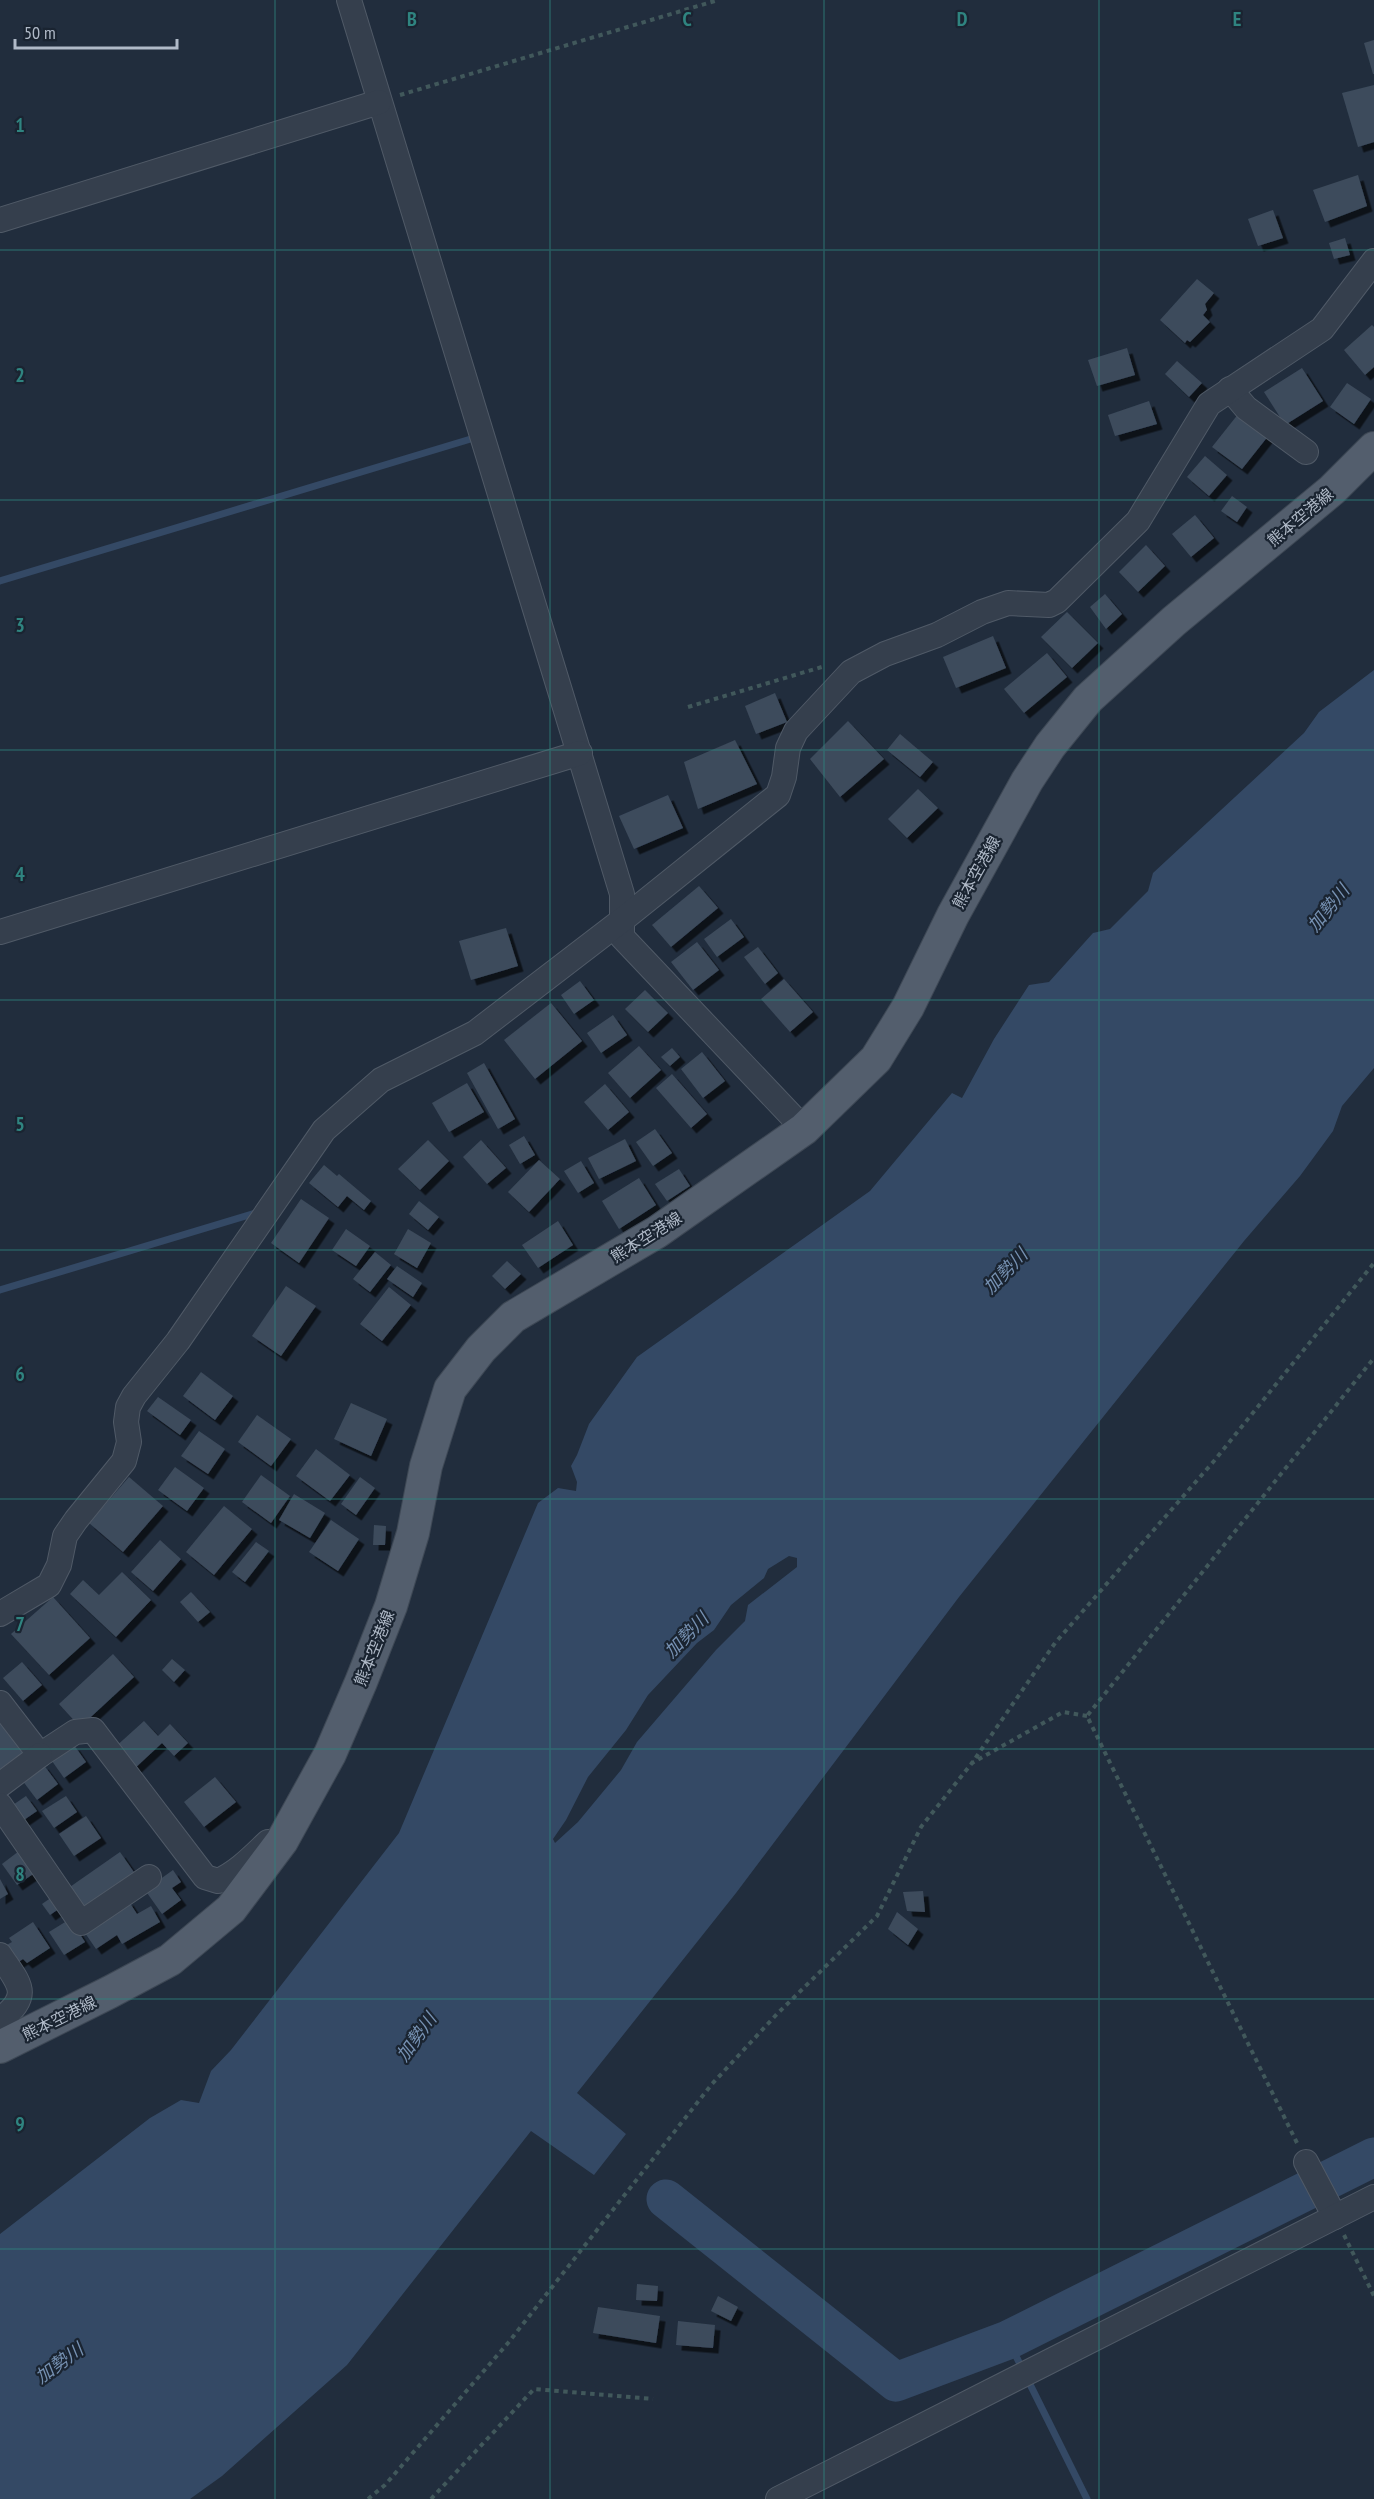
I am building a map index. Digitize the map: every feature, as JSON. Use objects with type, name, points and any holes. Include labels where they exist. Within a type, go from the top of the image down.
[{"type":"main road","name":"熊本空港線","points":[[0,2047],[170,1960],[231,1909],[282,1841],[330,1754],[390,1606],[413,1533],[426,1466],[450,1389],[481,1349],[513,1317],[657,1232],[804,1129],[876,1059],[908,1007],[953,915],[1027,781],[1050,746],[1088,699],[1174,621],[1332,490],[1374,448]]},
{"type":"street","points":[[349,0],[622,894],[622,937],[804,1129]]},
{"type":"street","points":[[0,220],[379,102]]},
{"type":"street","points":[[0,1614],[49,1585],[59,1565],[65,1536],[124,1461],[129,1442],[126,1422],[128,1407],[134,1396],[178,1341],[324,1130],[381,1080],[475,1033],[621,921],[778,795],[784,777],[788,748],[796,731],[851,672],[885,654],[1008,603],[1049,605],[1057,601],[1138,521],[1209,404],[1322,329],[1374,261]]},
{"type":"street","points":[[1230,388],[1246,408],[1306,452]]},
{"type":"street","points":[[0,932],[580,753]]},
{"type":"street","points":[[0,1703],[40,1755]]},
{"type":"street","points":[[0,1785],[75,1732],[93,1730],[205,1877],[218,1881],[248,1862],[268,1841],[282,1841]]},
{"type":"street","points":[[0,1805],[81,1923],[149,1877]]},
{"type":"street","points":[[0,1955],[21,1987],[20,1997],[8,2014],[0,2020]]},
{"type":"street","points":[[1306,2162],[1333,2214]]},
{"type":"street","points":[[778,2499],[1333,2214],[1374,2197]]},
{"type":"path","points":[[379,102],[718,0]]},
{"type":"path","points":[[688,707],[826,665],[851,672]]},
{"type":"path","points":[[368,2499],[385,2485],[508,2343],[712,2084],[777,2014],[877,1916],[921,1827],[972,1763],[1055,1644],[1214,1461],[1374,1263]]},
{"type":"path","points":[[1087,1716],[1374,1358]]},
{"type":"path","points":[[972,1763],[1063,1712],[1087,1716]]},
{"type":"path","points":[[1087,1716],[1306,2162]]},
{"type":"path","points":[[1333,2214],[1374,2296]]},
{"type":"path","points":[[431,2499],[534,2389],[653,2399]]},
{"type":"water","name":"加勢川","points":[[1374,670],[1374,1068],[1342,1106],[1333,1131],[1300,1176],[1244,1241],[959,1597],[736,1893],[577,2093],[626,2134],[594,2175],[531,2131],[347,2365],[222,2476],[190,2499],[0,2499],[0,2234],[150,2118],[181,2100],[199,2103],[211,2071],[231,2050],[399,1833],[538,1503],[558,1488],[576,1491],[577,1482],[571,1466],[589,1424],[637,1357],[870,1191],[952,1093],[962,1098],[994,1039],[1029,985],[1049,982],[1093,933],[1110,929],[1148,891],[1153,873],[1304,733],[1319,712]],"holes":[[[789,1556],[797,1558],[797,1567],[748,1605],[745,1621],[716,1650],[637,1742],[621,1770],[578,1822],[555,1843],[553,1839],[566,1820],[588,1777],[626,1730],[648,1695],[697,1643],[714,1630],[731,1605],[764,1578],[768,1569]]]},
{"type":"building","points":[[1374,40],[1374,74],[1373,74],[1364,43]]},
{"type":"building","points":[[1374,85],[1374,142],[1358,147],[1342,93]]},
{"type":"building","points":[[1358,175],[1367,206],[1325,222],[1313,190]]},
{"type":"building","points":[[1273,210],[1283,238],[1258,246],[1248,219]]},
{"type":"building","points":[[1345,238],[1350,255],[1334,259],[1329,243]]},
{"type":"building","points":[[1197,279],[1214,293],[1205,304],[1207,310],[1203,315],[1210,322],[1190,342],[1187,340],[1185,343],[1160,320]]},
{"type":"building","points":[[1372,325],[1374,327],[1374,367],[1365,375],[1344,350]]},
{"type":"building","points":[[1127,348],[1135,375],[1097,386],[1088,360]]},
{"type":"building","points":[[1177,361],[1202,383],[1189,397],[1165,374]]},
{"type":"building","points":[[1302,368],[1323,401],[1285,425],[1264,392]]},
{"type":"building","points":[[1347,383],[1371,399],[1354,424],[1330,407]]},
{"type":"building","points":[[1149,401],[1157,424],[1115,436],[1108,415]]},
{"type":"building","points":[[1239,413],[1269,435],[1242,469],[1212,447]]},
{"type":"building","points":[[1205,456],[1227,475],[1209,496],[1187,477]]},
{"type":"building","points":[[1232,496],[1247,507],[1237,522],[1221,511]]},
{"type":"building","points":[[1195,515],[1214,538],[1191,557],[1172,534]]},
{"type":"building","points":[[1146,545],[1165,566],[1138,592],[1119,572]]},
{"type":"building","points":[[1105,594],[1122,614],[1106,629],[1090,607]]},
{"type":"building","points":[[1067,612],[1098,643],[1072,668],[1041,637]]},
{"type":"building","points":[[993,636],[1006,668],[956,688],[943,657]]},
{"type":"building","points":[[1047,653],[1067,677],[1024,713],[1004,689]]},
{"type":"building","points":[[775,693],[787,722],[756,734],[745,706]]},
{"type":"building","points":[[848,721],[884,759],[840,797],[810,759]]},
{"type":"building","points":[[900,734],[933,762],[920,777],[887,750]]},
{"type":"building","points":[[735,740],[757,784],[698,809],[684,762]]},
{"type":"building","points":[[918,789],[938,808],[907,838],[888,819]]},
{"type":"building","points":[[668,795],[683,828],[634,849],[619,816]]},
{"type":"building","points":[[699,886],[718,908],[671,947],[652,925]]},
{"type":"building","points":[[731,919],[744,937],[717,957],[704,939]]},
{"type":"building","points":[[506,928],[518,966],[471,980],[459,941]]},
{"type":"building","points":[[697,942],[719,970],[693,990],[671,962]]},
{"type":"building","points":[[758,947],[778,973],[765,984],[744,957]]},
{"type":"building","points":[[784,979],[813,1012],[790,1032],[761,999]]},
{"type":"building","points":[[580,981],[594,1000],[574,1014],[561,995]]},
{"type":"building","points":[[645,990],[668,1013],[648,1032],[625,1009]]},
{"type":"building","points":[[551,1003],[582,1041],[535,1079],[504,1040]]},
{"type":"building","points":[[613,1015],[627,1035],[601,1053],[587,1033]]},
{"type":"building","points":[[639,1046],[661,1070],[630,1098],[608,1073]]},
{"type":"building","points":[[672,1048],[680,1057],[670,1066],[661,1057]]},
{"type":"building","points":[[702,1052],[725,1081],[703,1098],[681,1069]]},
{"type":"building","points":[[484,1063],[515,1119],[498,1129],[467,1073]]},
{"type":"building","points":[[672,1074],[707,1114],[691,1128],[656,1088]]},
{"type":"building","points":[[467,1083],[484,1112],[449,1132],[432,1103]]},
{"type":"building","points":[[605,1084],[629,1112],[608,1130],[584,1102]]},
{"type":"building","points":[[655,1129],[672,1153],[653,1166],[636,1142]]},
{"type":"building","points":[[524,1136],[535,1155],[520,1164],[509,1145]]},
{"type":"building","points":[[625,1139],[636,1161],[599,1179],[588,1158]]},
{"type":"building","points":[[428,1140],[449,1161],[420,1190],[398,1169]]},
{"type":"building","points":[[481,1140],[506,1168],[487,1184],[463,1157]]},
{"type":"building","points":[[539,1160],[560,1179],[529,1212],[508,1192]]},
{"type":"building","points":[[581,1161],[594,1183],[578,1193],[564,1171]]},
{"type":"building","points":[[324,1165],[337,1176],[339,1174],[371,1201],[364,1210],[347,1196],[338,1207],[309,1183]]},
{"type":"building","points":[[679,1169],[690,1186],[667,1201],[655,1184]]},
{"type":"building","points":[[639,1178],[656,1205],[619,1229],[602,1201]]},
{"type":"building","points":[[301,1199],[329,1218],[299,1263],[271,1243]]},
{"type":"building","points":[[419,1201],[439,1217],[428,1230],[409,1214]]},
{"type":"building","points":[[558,1221],[573,1245],[538,1268],[522,1245]]},
{"type":"building","points":[[346,1229],[370,1246],[356,1266],[332,1250]]},
{"type":"building","points":[[408,1229],[431,1243],[417,1268],[394,1254]]},
{"type":"building","points":[[375,1252],[391,1265],[370,1292],[353,1279]]},
{"type":"building","points":[[507,1261],[521,1274],[505,1289],[492,1276]]},
{"type":"building","points":[[397,1266],[422,1283],[413,1297],[387,1279]]},
{"type":"building","points":[[286,1286],[316,1306],[281,1356],[252,1336]]},
{"type":"building","points":[[389,1287],[411,1305],[382,1341],[360,1324]]},
{"type":"building","points":[[201,1372],[233,1396],[215,1420],[183,1396]]},
{"type":"building","points":[[158,1397],[191,1420],[180,1435],[147,1411]]},
{"type":"building","points":[[351,1403],[387,1419],[371,1456],[334,1439]]},
{"type":"building","points":[[257,1415],[291,1439],[271,1466],[238,1442]]},
{"type":"building","points":[[199,1431],[225,1449],[208,1474],[181,1456]]},
{"type":"building","points":[[316,1449],[350,1475],[330,1501],[296,1476]]},
{"type":"building","points":[[175,1467],[204,1488],[187,1511],[158,1490]]},
{"type":"building","points":[[261,1475],[290,1496],[271,1523],[242,1502]]},
{"type":"building","points":[[129,1477],[163,1506],[123,1552],[89,1523]]},
{"type":"building","points":[[360,1477],[375,1488],[356,1515],[341,1504]]},
{"type":"building","points":[[294,1494],[325,1513],[310,1538],[279,1520]]},
{"type":"building","points":[[224,1506],[252,1529],[214,1575],[186,1552]]},
{"type":"building","points":[[331,1520],[359,1539],[338,1571],[309,1552]]},
{"type":"building","points":[[374,1525],[386,1526],[385,1545],[373,1545]]},
{"type":"building","points":[[160,1540],[181,1559],[153,1591],[131,1572]]},
{"type":"building","points":[[256,1542],[269,1551],[245,1582],[232,1572]]},
{"type":"building","points":[[122,1572],[151,1600],[116,1637],[70,1594],[83,1580],[99,1595]]},
{"type":"building","points":[[191,1592],[210,1612],[198,1622],[180,1602]]},
{"type":"building","points":[[53,1597],[90,1638],[49,1675],[11,1634]]},
{"type":"building","points":[[113,1654],[134,1677],[80,1727],[59,1704]]},
{"type":"building","points":[[172,1659],[185,1670],[174,1682],[162,1670]]},
{"type":"building","points":[[22,1662],[42,1685],[23,1701],[3,1678]]},
{"type":"building","points":[[0,1720],[23,1754],[0,1770]]},
{"type":"building","points":[[144,1721],[158,1736],[170,1724],[188,1743],[174,1756],[162,1743],[133,1770],[113,1749]]},
{"type":"building","points":[[74,1745],[86,1762],[64,1778],[52,1761]]},
{"type":"building","points":[[43,1764],[58,1784],[37,1800],[22,1780]]},
{"type":"building","points":[[215,1777],[236,1802],[204,1827],[184,1802]]},
{"type":"building","points":[[26,1796],[37,1811],[21,1822],[10,1807]]},
{"type":"building","points":[[66,1796],[77,1812],[54,1828],[42,1811]]},
{"type":"building","points":[[86,1816],[101,1838],[74,1856],[59,1834]]},
{"type":"building","points":[[23,1848],[39,1870],[17,1885],[2,1864]]},
{"type":"building","points":[[120,1852],[136,1875],[84,1912],[67,1889]]},
{"type":"building","points":[[173,1870],[181,1882],[172,1888],[181,1900],[162,1914],[145,1890]]},
{"type":"building","points":[[0,1879],[8,1894],[0,1899]]},
{"type":"building","points":[[923,1891],[925,1912],[907,1911],[903,1892]]},
{"type":"building","points":[[55,1895],[63,1906],[50,1915],[42,1904]]},
{"type":"building","points":[[128,1900],[137,1914],[151,1906],[160,1922],[122,1944],[117,1935],[96,1949],[83,1930]]},
{"type":"building","points":[[897,1912],[918,1929],[908,1945],[888,1929]]},
{"type":"building","points":[[70,1919],[85,1942],[64,1955],[49,1932]]},
{"type":"building","points":[[33,1922],[50,1948],[27,1963],[23,1959],[17,1963],[5,1946],[12,1942],[9,1938]]},
{"type":"building","points":[[637,2284],[658,2286],[657,2301],[636,2300]]},
{"type":"building","points":[[718,2296],[738,2307],[731,2321],[711,2311]]},
{"type":"building","points":[[598,2307],[660,2316],[656,2343],[593,2333]]},
{"type":"building","points":[[678,2321],[715,2325],[713,2348],[676,2345]]},
{"type":"waterway","points":[[0,581],[474,438]]},
{"type":"waterway","points":[[0,1290],[259,1212]]},
{"type":"waterway","points":[[666,2199],[896,2382],[1008,2340],[1374,2157]]},
{"type":"waterway","points":[[1008,2340],[1087,2499]]}]
